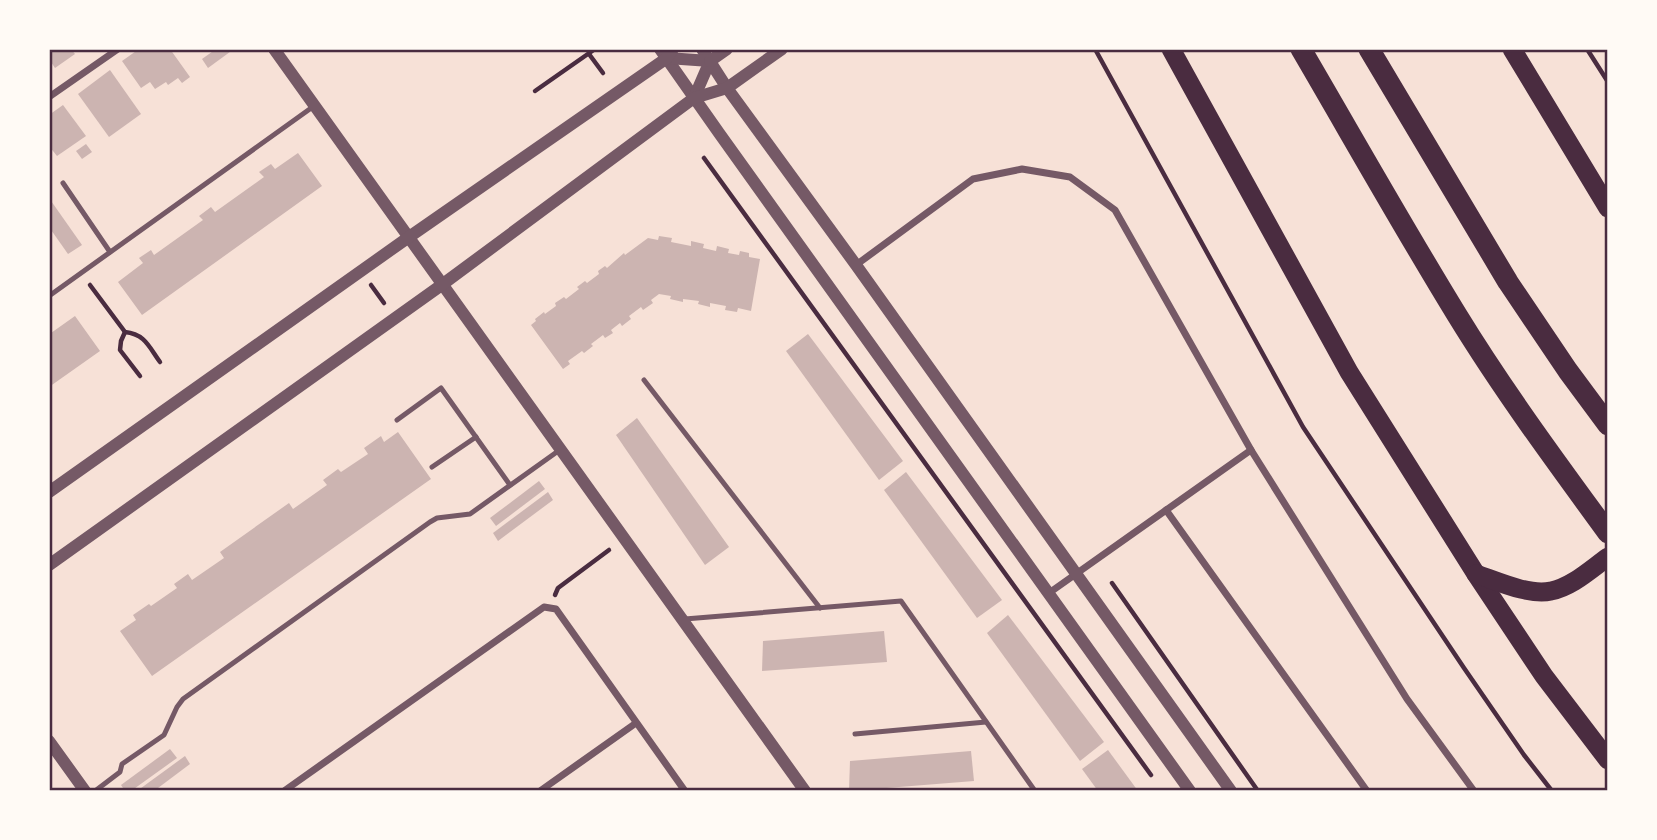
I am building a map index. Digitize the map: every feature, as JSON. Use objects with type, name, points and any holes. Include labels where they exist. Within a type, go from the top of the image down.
[{"type":"highway","points":[[1171,49],[1349,372],[1476,574],[1544,676],[1608,760]]},
{"type":"highway","points":[[1301,49],[1457,315],[1502,386],[1608,533]]},
{"type":"highway","points":[[1369,49],[1508,282],[1608,425]]},
{"type":"highway","points":[[1512,49],[1608,208]]},
{"type":"highway","points":[[1476,574],[1536,592],[1552,592],[1571,583],[1608,557]]},
{"type":"street","points":[[49,97],[118,49]]},
{"type":"street","points":[[274,49],[805,791]]},
{"type":"street","points":[[702,49],[727,88],[1231,791]]},
{"type":"street","points":[[694,98],[710,61],[727,49]]},
{"type":"street","points":[[49,565],[443,284],[694,98],[727,88],[782,49]]},
{"type":"street","points":[[49,492],[667,52],[710,61]]},
{"type":"street","points":[[667,52],[694,98],[1191,791]]},
{"type":"street","points":[[856,265],[973,179],[1022,169],[1070,177],[1115,209],[1251,450],[1407,699],[1474,791]]},
{"type":"street","points":[[1049,593],[1251,450]]},
{"type":"street","points":[[1166,510],[1367,791]]},
{"type":"street","points":[[284,791],[544,607],[555,610],[685,791]]},
{"type":"street","points":[[540,791],[636,723]]},
{"type":"street","points":[[49,741],[85,791]]},
{"type":"lane","points":[[49,296],[314,105]]},
{"type":"lane","points":[[63,183],[110,252]]},
{"type":"lane","points":[[644,380],[820,608]]},
{"type":"lane","points":[[397,420],[441,388],[510,485]]},
{"type":"lane","points":[[432,467],[475,437]]},
{"type":"lane","points":[[95,791],[120,772],[122,764],[164,735],[183,699],[430,522],[470,514],[561,449]]},
{"type":"lane","points":[[682,620],[901,601],[1035,791]]},
{"type":"lane","points":[[855,733],[986,722]]},
{"type":"path","points":[[535,91],[595,49]]},
{"type":"path","points":[[1095,49],[1303,427],[1464,668],[1552,791]]},
{"type":"path","points":[[1587,49],[1608,82]]},
{"type":"path","points":[[589,54],[603,73]]},
{"type":"path","points":[[704,158],[1155,780]]},
{"type":"path","points":[[82,272],[125,332],[135,333],[143,338],[160,362]]},
{"type":"path","points":[[369,281],[387,307]]},
{"type":"path","points":[[125,332],[120,350],[140,376]]},
{"type":"path","points":[[549,608],[558,588],[609,550]]},
{"type":"path","points":[[1112,583],[1258,791]]},
{"type":"building","points":[[49,49],[71,49],[75,54],[55,68],[49,59]]},
{"type":"building","points":[[139,49],[170,49],[190,77],[182,83],[178,78],[155,89],[150,82],[141,88],[122,61]]},
{"type":"building","points":[[216,49],[234,49],[208,68],[202,59]]},
{"type":"building","points":[[110,70],[141,114],[109,137],[78,94]]},
{"type":"building","points":[[63,105],[86,136],[57,156],[49,146],[49,115]]},
{"type":"building","points":[[86,144],[92,152],[82,159],[76,151]]},
{"type":"building","points":[[298,153],[322,186],[142,315],[118,282],[143,263],[139,258],[151,250],[154,255],[203,220],[199,216],[211,207],[215,212],[264,177],[259,172],[271,164],[275,169]]},
{"type":"building","points":[[49,198],[82,245],[68,254],[49,227]]},
{"type":"building","points":[[659,236],[672,238],[671,242],[691,246],[691,241],[704,244],[703,248],[716,251],[717,246],[729,249],[728,253],[749,253],[749,257],[760,259],[751,311],[738,308],[737,312],[725,310],[726,306],[710,303],[710,307],[698,304],[699,301],[683,299],[683,302],[659,294],[651,300],[653,303],[643,310],[641,307],[629,316],[631,319],[622,326],[620,323],[611,330],[613,333],[605,338],[603,335],[584,353],[582,351],[568,361],[570,364],[563,369],[531,325],[535,319],[556,306],[555,303],[564,297],[566,299],[579,289],[577,287],[585,281],[587,283],[599,274],[598,271],[605,266],[607,268],[624,253],[625,255],[648,238],[658,240]]},
{"type":"building","points":[[75,316],[100,351],[49,387],[49,330],[51,333]]},
{"type":"building","points":[[808,334],[903,461],[879,480],[786,351]]},
{"type":"building","points":[[637,418],[729,547],[705,565],[616,435]]},
{"type":"building","points":[[398,432],[431,479],[152,676],[120,631],[136,620],[133,615],[177,588],[174,584],[188,574],[192,580],[224,558],[220,552],[289,503],[293,509],[327,485],[323,480],[368,454],[364,448],[381,436],[384,442]]},
{"type":"building","points":[[906,472],[1002,600],[977,618],[884,490]]},
{"type":"building","points":[[539,481],[545,489],[496,526],[490,518]]},
{"type":"building","points":[[548,492],[553,500],[498,541],[493,533]]},
{"type":"building","points":[[1008,615],[1104,742],[1080,761],[987,633]]},
{"type":"building","points":[[884,631],[887,662],[762,671],[763,641]]},
{"type":"building","points":[[170,749],[177,758],[131,791],[125,791],[121,785]]},
{"type":"building","points":[[1108,750],[1138,791],[1098,791],[1082,769]]},
{"type":"building","points":[[971,751],[974,781],[849,791],[850,761]]},
{"type":"building","points":[[185,756],[190,764],[154,791],[137,791]]}]
